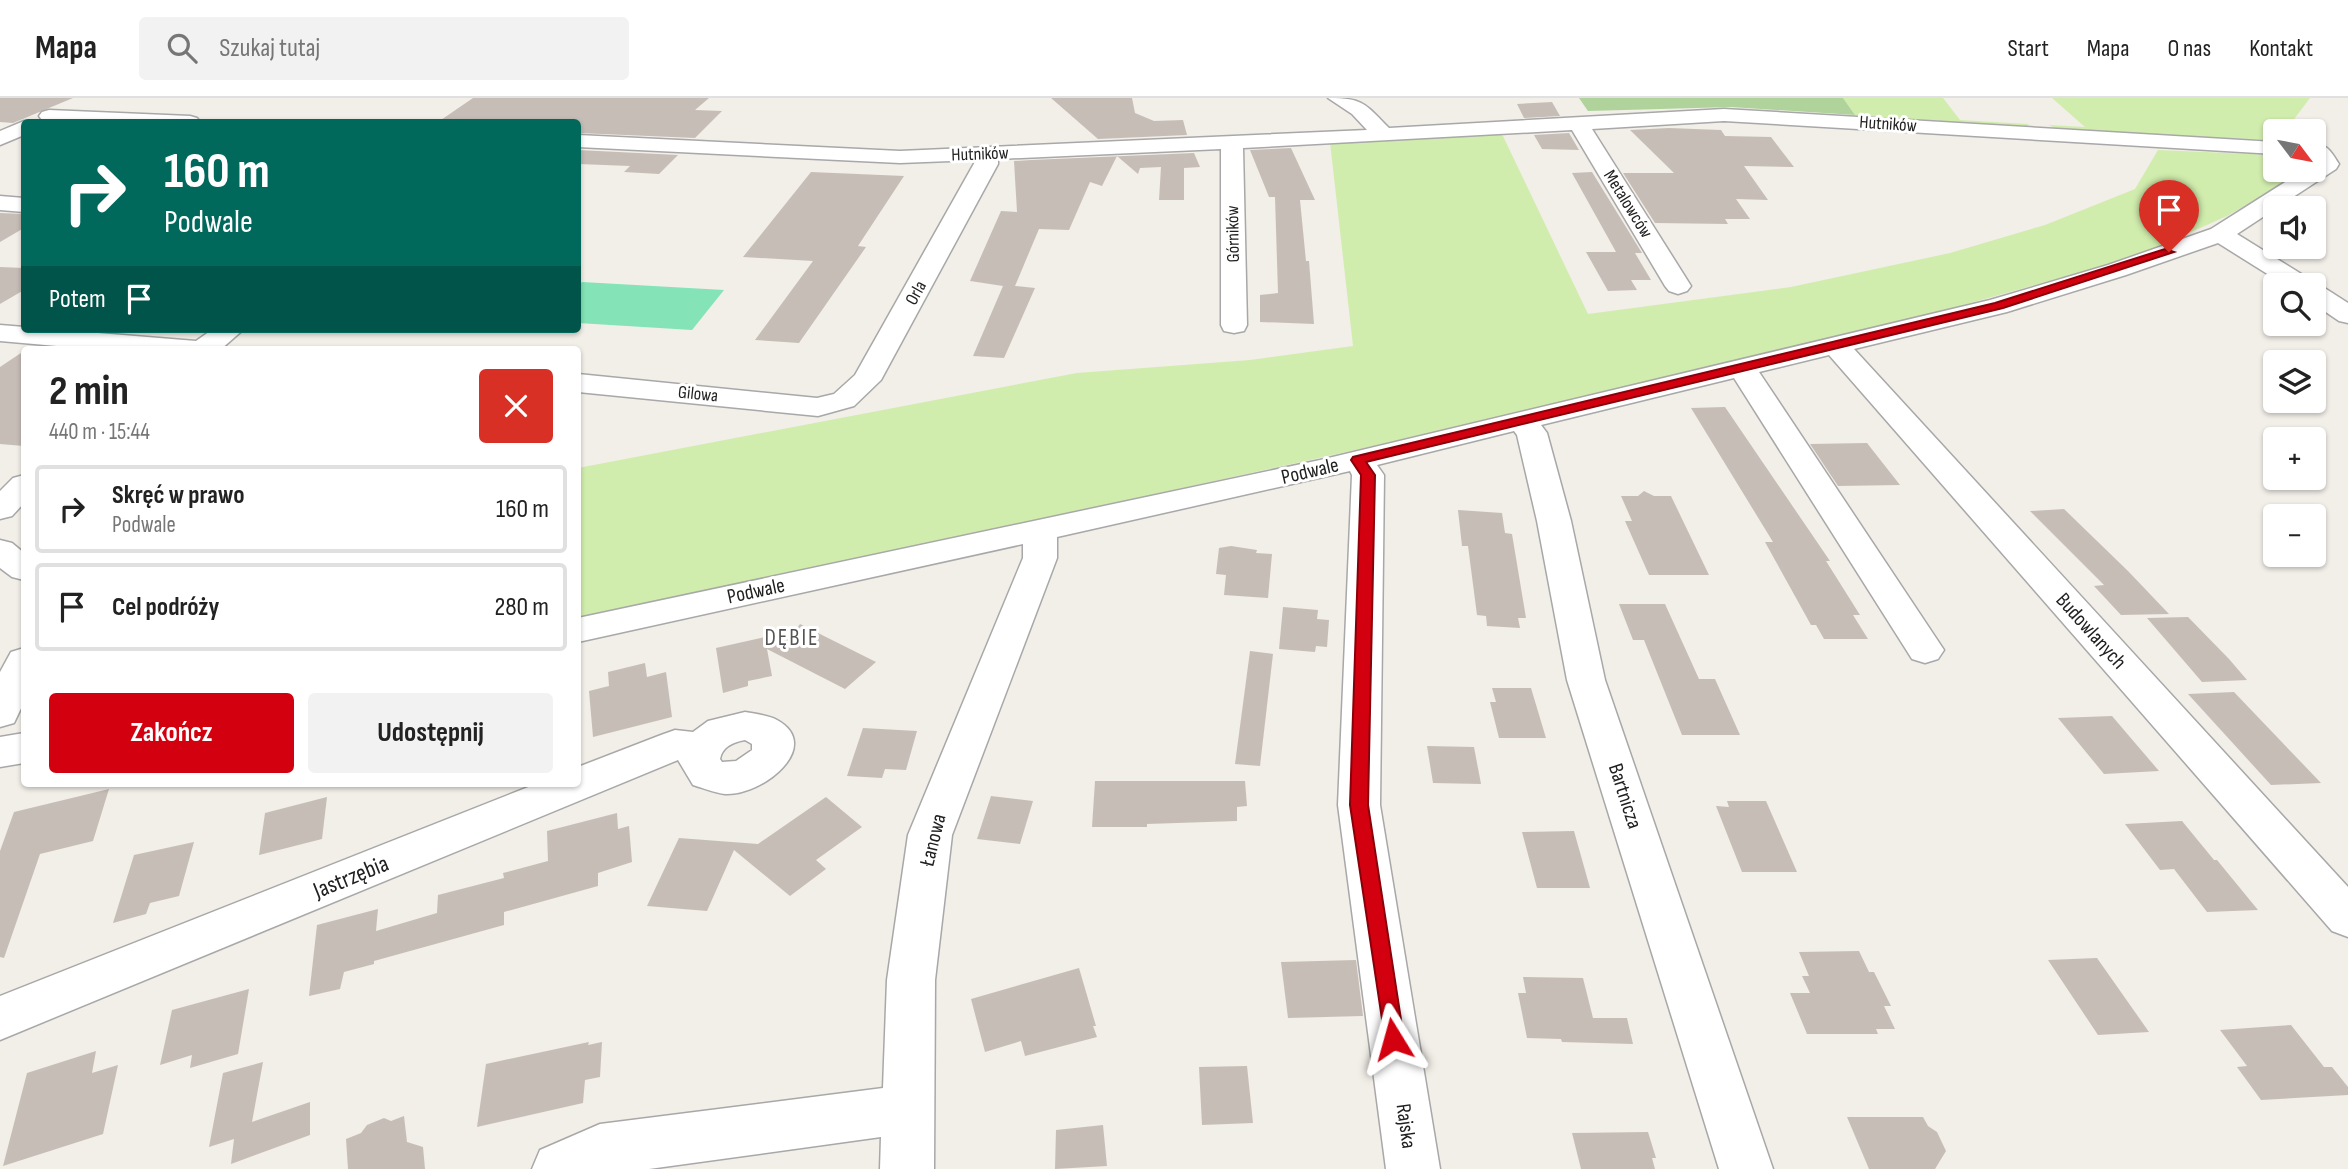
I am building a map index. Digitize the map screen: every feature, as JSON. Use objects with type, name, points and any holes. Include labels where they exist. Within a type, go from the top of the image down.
[{"type":"street","points":[[42,119],[88,98]]},
{"type":"street","points":[[1338,98],[1359,110],[1383,134]]},
{"type":"street","points":[[1491,108],[1502,127]]},
{"type":"street","name":"Hutników","points":[[581,141],[900,157],[1232,143],[1724,115],[2263,147]]},
{"type":"street","name":"Metalowców","points":[[1578,122],[1678,286]]},
{"type":"street","points":[[0,139],[21,128]]},
{"type":"street","name":"Górników","points":[[1232,143],[1234,325]]},
{"type":"street","name":"Orla","points":[[818,407],[844,400],[867,380],[987,164],[987,153]]},
{"type":"street","name":"Podwale","points":[[581,629],[1358,460],[1998,306],[2117,270],[2220,234],[2300,182]]},
{"type":"street","points":[[0,203],[21,205]]},
{"type":"street","points":[[2220,234],[2283,273]]},
{"type":"street","points":[[2326,300],[2348,314]]},
{"type":"street","points":[[0,333],[153,346]]},
{"type":"street","points":[[206,346],[224,333]]},
{"type":"street","name":"Budowlanych","points":[[1834,344],[2348,918]]},
{"type":"street","points":[[1741,367],[1925,650]]},
{"type":"street","name":"Gilowa","points":[[581,383],[818,407]]},
{"type":"street","name":"Bartnicza","points":[[1521,421],[1532,433],[1554,521],[1586,680],[1746,1169]]},
{"type":"street","name":"Rajska","points":[[1358,460],[1368,475],[1359,805],[1412,1169]]},
{"type":"street","points":[[0,509],[21,488]]},
{"type":"street","name":"Łanowa","points":[[907,1169],[911,980],[930,835],[1040,558],[1040,530]]},
{"type":"street","points":[[0,551],[21,567]]},
{"type":"street","points":[[0,713],[21,668]]},
{"type":"street","name":"Jastrzębia","points":[[581,783],[675,745],[703,747]]},
{"type":"street","points":[[0,752],[21,748]]},
{"type":"street","name":"Jastrzębia","points":[[0,1018],[571,787]]},
{"type":"street","points":[[559,1169],[600,1150],[908,1109]]},
{"type":"green space","points":[[1579,98],[1843,98],[1855,115],[1731,107],[1588,111]]},
{"type":"green space","points":[[1843,98],[1943,98],[1960,120],[2028,124],[2029,127],[1855,115]]},
{"type":"green space","points":[[2052,98],[2310,98],[2294,119],[2263,119],[2263,139],[2063,131],[2048,125],[2085,127]]},
{"type":"green space","points":[[1501,132],[1588,314],[1791,287],[1950,253],[2045,225],[2135,189],[2158,150],[2263,154],[2263,182],[2287,182],[2227,216],[2155,248],[2092,269],[1913,319],[1455,428],[581,620],[581,467],[1077,373],[1250,360],[1353,346],[1330,142]]},
{"type":"green space","points":[[581,283],[724,290],[692,330],[581,323]]},
{"type":"building","points":[[0,98],[73,98],[13,123],[0,122]]},
{"type":"building","points":[[473,98],[709,98],[695,110],[722,111],[695,138],[581,133],[581,119],[442,119]]},
{"type":"building","points":[[1051,98],[1132,98],[1135,113],[1154,121],[1183,120],[1187,135],[1098,139]]},
{"type":"building","points":[[1552,102],[1560,116],[1524,118],[1517,104]]},
{"type":"building","points":[[1630,130],[1721,130],[1725,136],[1771,137],[1794,167],[1744,166],[1768,200],[1736,199],[1750,219],[1725,219],[1728,224],[1655,223],[1623,173],[1674,173]]},
{"type":"building","points":[[1569,133],[1579,150],[1542,149],[1534,135]]},
{"type":"building","points":[[1291,148],[1315,200],[1300,200],[1314,324],[1260,322],[1260,295],[1278,293],[1275,197],[1269,197],[1250,150]]},
{"type":"building","points":[[581,150],[678,155],[659,174],[624,172],[630,166],[581,164]]},
{"type":"building","points":[[1194,153],[1200,167],[1184,168],[1184,200],[1159,200],[1161,167],[1140,168],[1138,174],[1117,156]]},
{"type":"building","points":[[1117,156],[1102,186],[1090,182],[1069,230],[1039,229],[1015,286],[1035,288],[1004,358],[973,356],[1003,286],[970,281],[1001,211],[1017,212],[1014,161]]},
{"type":"building","points":[[811,172],[904,176],[858,246],[866,247],[799,343],[755,340],[813,261],[743,257]]},
{"type":"building","points":[[1592,172],[1642,253],[1635,253],[1651,280],[1631,280],[1637,290],[1608,291],[1586,252],[1616,252],[1572,173]]},
{"type":"building","points":[[0,213],[21,214],[21,230],[0,242]]},
{"type":"building","points":[[0,267],[21,268],[21,292],[0,304]]},
{"type":"building","points":[[21,353],[21,446],[0,444],[0,367]]},
{"type":"building","points":[[1725,407],[1830,561],[1826,561],[1860,615],[1853,615],[1868,639],[1824,639],[1816,625],[1811,625],[1765,542],[1773,542],[1691,408]]},
{"type":"building","points":[[1867,443],[1900,485],[1838,486],[1810,444]]},
{"type":"building","points":[[1644,491],[1654,496],[1671,496],[1709,575],[1649,575],[1625,521],[1632,521],[1621,496],[1638,496]]},
{"type":"building","points":[[2064,509],[2169,614],[2121,615],[2094,586],[2104,585],[2030,511]]},
{"type":"building","points":[[1458,510],[1502,513],[1505,533],[1512,534],[1526,618],[1518,618],[1520,628],[1487,626],[1486,616],[1477,615],[1468,546],[1462,546]]},
{"type":"building","points":[[1231,546],[1272,554],[1268,598],[1224,595],[1226,575],[1216,574],[1219,548]]},
{"type":"building","points":[[1619,604],[1665,604],[1699,679],[1715,679],[1740,735],[1682,735],[1644,640],[1633,640]]},
{"type":"building","points":[[1283,607],[1318,610],[1317,619],[1329,620],[1327,647],[1316,646],[1315,652],[1279,649]]},
{"type":"building","points":[[2188,617],[2247,680],[2202,682],[2147,618]]},
{"type":"building","points":[[800,624],[876,662],[845,689],[767,649],[772,676],[748,681],[748,686],[723,693],[716,648],[796,630]]},
{"type":"building","points":[[1250,651],[1273,654],[1260,766],[1235,764]]},
{"type":"building","points":[[645,663],[647,677],[666,672],[672,717],[593,737],[589,691],[609,686],[608,672]]},
{"type":"building","points":[[1492,688],[1531,688],[1546,738],[1499,738],[1490,702],[1496,702]]},
{"type":"building","points":[[2234,692],[2321,783],[2271,785],[2188,694]]},
{"type":"building","points":[[2112,716],[2159,771],[2104,774],[2058,718]]},
{"type":"building","points":[[863,728],[917,731],[906,770],[885,769],[882,778],[847,776]]},
{"type":"building","points":[[1427,746],[1474,747],[1481,784],[1433,783]]},
{"type":"building","points":[[1095,781],[1245,781],[1247,806],[1237,807],[1237,821],[1147,824],[1147,827],[1092,827]]},
{"type":"building","points":[[109,789],[93,841],[40,854],[4,958],[0,957],[0,851],[14,812]]},
{"type":"building","points":[[991,796],[1033,801],[1020,844],[977,839]]},
{"type":"building","points":[[327,797],[322,839],[259,855],[265,813]]},
{"type":"building","points":[[826,797],[862,827],[816,860],[826,869],[790,896],[734,850],[707,911],[647,906],[679,838],[758,844]]},
{"type":"building","points":[[1727,801],[1766,801],[1797,872],[1742,872],[1716,806],[1729,807]]},
{"type":"building","points":[[617,813],[618,829],[629,826],[632,862],[598,873],[598,886],[504,912],[504,925],[344,972],[340,989],[309,996],[317,925],[378,909],[376,931],[437,913],[438,895],[504,878],[503,873],[548,861],[547,831]]},
{"type":"building","points":[[2182,821],[2258,910],[2207,912],[2174,869],[2160,870],[2125,824]]},
{"type":"building","points":[[1574,831],[1590,888],[1537,888],[1522,832]]},
{"type":"building","points":[[194,842],[179,896],[150,903],[146,914],[113,923],[134,855]]},
{"type":"building","points":[[1859,951],[1869,972],[1874,972],[1891,1006],[1884,1006],[1895,1029],[1876,1029],[1878,1034],[1807,1034],[1790,993],[1810,993],[1802,976],[1809,976],[1799,952]]},
{"type":"building","points":[[2097,958],[2149,1032],[2098,1035],[2048,960]]},
{"type":"building","points":[[1356,960],[1363,1016],[1288,1018],[1281,962]]},
{"type":"building","points":[[1079,968],[1097,1037],[1025,1056],[1021,1041],[985,1052],[971,999]]},
{"type":"building","points":[[1523,977],[1583,978],[1593,1018],[1627,1018],[1633,1044],[1527,1038],[1518,993],[1526,993]]},
{"type":"building","points":[[249,989],[238,1054],[190,1068],[192,1055],[160,1065],[172,1010]]},
{"type":"building","points":[[2291,1025],[2324,1067],[2332,1067],[2348,1087],[2348,1095],[2261,1100],[2237,1067],[2247,1066],[2220,1030]]},
{"type":"building","points":[[589,1042],[588,1045],[602,1042],[600,1077],[585,1080],[583,1103],[477,1127],[486,1064]]},
{"type":"building","points":[[96,1051],[92,1073],[118,1065],[103,1134],[3,1166],[27,1073]]},
{"type":"building","points":[[263,1062],[252,1122],[310,1102],[310,1135],[231,1164],[234,1139],[209,1147],[223,1073]]},
{"type":"building","points":[[1247,1066],[1253,1123],[1202,1125],[1199,1067]]},
{"type":"building","points":[[404,1116],[407,1142],[423,1147],[425,1169],[348,1169],[346,1139],[384,1118],[391,1121]]},
{"type":"building","points":[[1847,1117],[1923,1117],[1928,1126],[1937,1132],[1946,1151],[1935,1169],[1869,1169]]},
{"type":"building","points":[[1103,1125],[1107,1166],[1055,1169],[1056,1130]]},
{"type":"building","points":[[1648,1132],[1656,1158],[1652,1158],[1655,1169],[1581,1169],[1572,1133]]},
{"type":"district","name":"DĘBIE","points":[[792,638]]},
{"type":"route","points":[[1393,1039],[1359,805],[1368,475],[1358,460],[1998,306],[2169,252]]}]
